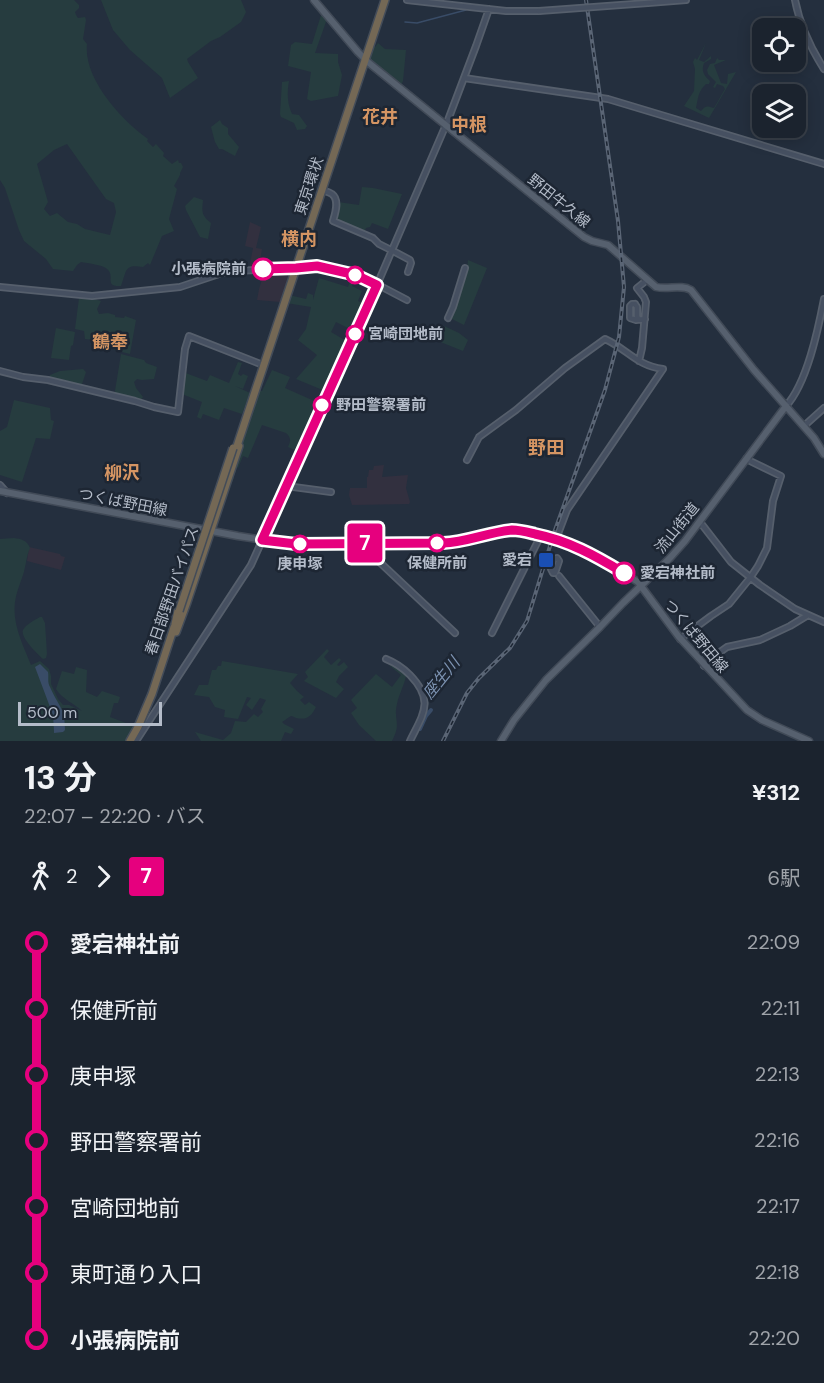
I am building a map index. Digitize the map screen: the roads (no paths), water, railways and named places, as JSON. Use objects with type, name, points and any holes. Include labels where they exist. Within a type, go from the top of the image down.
[{"type":"highway","name":"東京環状","points":[[234,449],[384,0]]},
{"type":"highway","name":"東京環状","points":[[294,268],[364,58]]},
{"type":"highway","name":"東京環状","points":[[234,449],[242,431],[262,365]]},
{"type":"highway","points":[[176,628],[246,410]]},
{"type":"highway","points":[[207,531],[238,448],[242,431]]},
{"type":"highway","name":"春日部野田バイパス","points":[[133,741],[153,698],[234,449]]},
{"type":"main road","name":"野田牛久線","points":[[314,0],[364,58],[584,237],[592,242],[608,245],[659,288],[686,287],[691,290],[750,365],[817,442],[824,454]]},
{"type":"main road","name":"流山街道","points":[[501,741],[510,725],[546,680],[675,552],[786,406]]},
{"type":"main road","name":"つくば野田線","points":[[3,492],[207,531],[289,544],[450,543],[513,530],[556,539],[595,555],[637,581],[680,639],[752,713],[766,722],[809,741]]},
{"type":"street","points":[[407,0],[513,11],[686,0]]},
{"type":"street","points":[[795,0],[802,29],[824,69]]},
{"type":"street","points":[[133,741],[247,572],[377,285],[446,125],[489,9]]},
{"type":"street","points":[[464,78],[608,99],[824,164]]},
{"type":"street","points":[[321,190],[335,197],[333,221],[371,237],[389,249]]},
{"type":"street","points":[[395,252],[410,260],[408,272]]},
{"type":"street","points":[[0,287],[92,296],[180,287],[235,271],[313,266],[356,275],[407,300]]},
{"type":"street","points":[[448,318],[465,268]]},
{"type":"street","points":[[639,361],[646,302],[637,288],[647,280]]},
{"type":"street","name":"流山街道","points":[[786,406],[796,394],[806,368],[824,299]]},
{"type":"street","points":[[638,319],[645,319]]},
{"type":"street","points":[[0,371],[48,380],[135,401],[154,408],[178,412],[185,349],[189,336],[262,365]]},
{"type":"street","points":[[466,460],[479,437],[605,339],[652,368],[663,369],[567,510],[556,539]]},
{"type":"street","points":[[804,426],[824,408]]},
{"type":"street","points":[[680,639],[729,604],[750,578],[767,548],[773,501],[781,476],[746,459]]},
{"type":"street","points":[[0,485],[3,492]]},
{"type":"street","points":[[286,486],[331,492]]},
{"type":"street","points":[[700,522],[731,562],[750,578],[771,594],[808,615],[824,621]]},
{"type":"street","points":[[492,633],[541,535]]},
{"type":"street","points":[[364,543],[369,552],[455,633]]},
{"type":"street","points":[[557,573],[600,627]]},
{"type":"street","points":[[705,666],[727,647],[760,640],[808,615]]},
{"type":"street","points":[[386,659],[406,671],[425,696],[424,709],[410,741]]},
{"type":"water","points":[[40,664],[48,672],[49,685],[62,711],[65,722],[63,732],[54,733],[53,715],[35,667]]},
{"type":"waterway","points":[[405,22],[417,23],[466,10]]},
{"type":"waterway","name":"座生川","points":[[420,729],[431,710]]},
{"type":"railway","points":[[443,741],[467,693],[510,648],[527,621],[554,533],[605,390],[619,337],[624,287],[618,221],[586,0]]},
{"type":"place","name":"小張病院前","points":[[263,269]]},
{"type":"place","name":"宮崎団地前","points":[[355,334]]},
{"type":"place","name":"野田警察署前","points":[[322,405]]},
{"type":"place","name":"保健所前","points":[[437,543]]},
{"type":"place","name":"庚申塚","points":[[300,544]]},
{"type":"place","name":"愛宕","points":[[546,560]]},
{"type":"place","name":"愛宕神社前","points":[[624,573]]},
{"type":"district","name":"花井","points":[[380,117]]},
{"type":"district","name":"中根","points":[[469,125]]},
{"type":"district","name":"横内","points":[[299,239]]},
{"type":"district","name":"鶴奉","points":[[110,342]]},
{"type":"district","name":"野田","points":[[546,448]]},
{"type":"district","name":"柳沢","points":[[122,473]]}]
